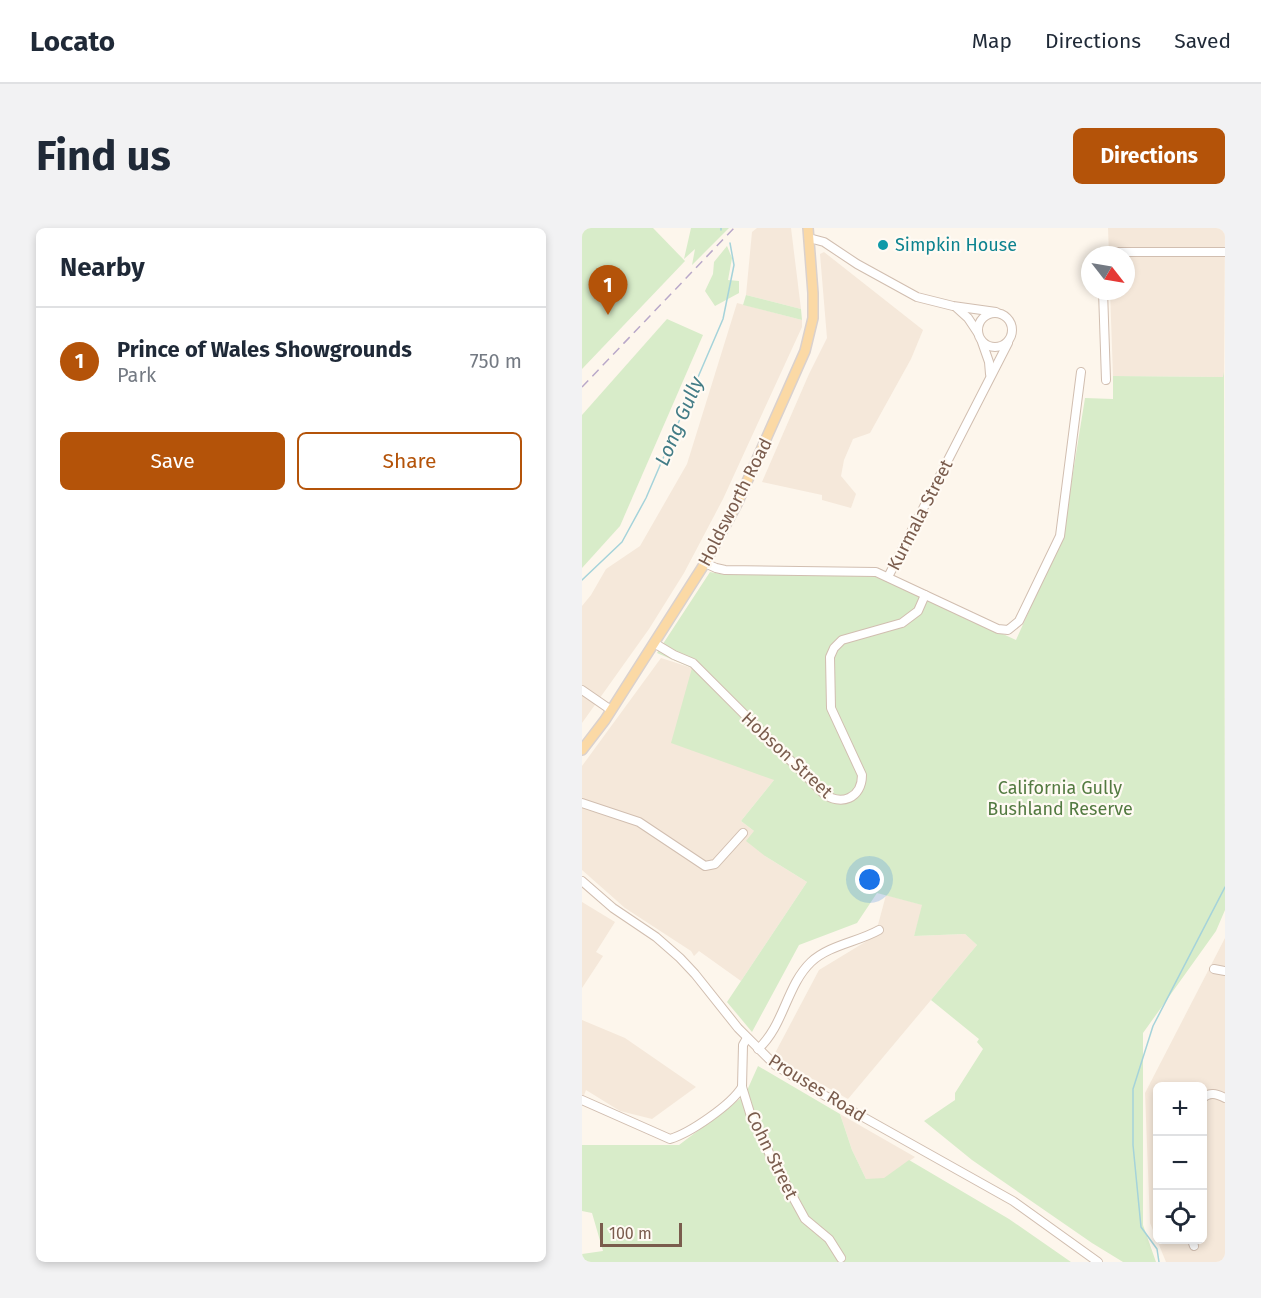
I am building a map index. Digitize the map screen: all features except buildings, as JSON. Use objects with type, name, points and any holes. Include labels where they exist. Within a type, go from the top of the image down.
[{"type":"main road","name":"Holdsworth Road","points":[[582,750],[611,710],[705,562],[751,475],[807,343],[814,310],[808,228]]},
{"type":"street","points":[[808,238],[816,238],[824,242],[857,264],[909,293],[953,306],[996,312],[1002,313],[1012,326],[1011,336],[1008,343],[994,347],[980,338],[978,330],[980,322],[996,312]]},
{"type":"street","points":[[1135,253],[1225,252]]},
{"type":"street","points":[[1103,300],[1106,380]]},
{"type":"street","name":"Kurmala Street","points":[[953,306],[965,314],[980,338],[990,368],[987,384]]},
{"type":"street","name":"Kurmala Street","points":[[705,562],[725,570],[870,571],[888,577],[1008,343]]},
{"type":"street","points":[[888,577],[998,629],[1012,629],[1020,621],[1060,536],[1081,372]]},
{"type":"street","name":"Hobson Street","points":[[654,643],[693,663],[823,794],[836,800],[845,800],[853,796],[860,788],[862,775],[831,708],[831,653],[836,644],[842,640],[906,621],[918,611],[926,595]]},
{"type":"street","points":[[582,690],[611,710]]},
{"type":"street","points":[[582,803],[639,822],[699,864],[708,867],[715,864],[743,833]]},
{"type":"street","name":"Prouses Road","points":[[583,884],[656,937],[680,958],[747,1038],[776,1065],[800,1081],[1013,1201],[1098,1262]]},
{"type":"street","points":[[758,1050],[772,1035],[797,983],[809,964],[825,952],[879,930]]},
{"type":"street","points":[[1214,969],[1225,971]]},
{"type":"street","name":"Cohn Street","points":[[747,1038],[743,1045],[742,1087],[750,1113],[805,1219],[829,1239],[841,1258]]},
{"type":"street","points":[[582,1100],[670,1139],[678,1137],[700,1123],[734,1097],[742,1087]]},
{"type":"street","points":[[1207,1095],[1213,1094],[1225,1098]]},
{"type":"shaded area","points":[[757,228],[791,228],[801,309],[746,295],[752,232]]},
{"type":"shaded area","points":[[1108,228],[1225,228],[1224,377],[1113,376],[1110,300],[1135,300],[1135,246],[1109,246]]},
{"type":"shaded area","points":[[824,252],[923,330],[911,359],[870,433],[853,439],[844,460],[841,476],[856,494],[851,508],[822,500],[822,495],[762,482],[827,338],[820,254]]},
{"type":"shaded area","points":[[737,303],[802,320],[802,327],[723,499],[684,573],[649,629],[582,723],[582,606],[606,569],[640,546],[687,464]]},
{"type":"shaded area","points":[[661,658],[692,668],[774,780],[741,821],[754,831],[765,856],[807,882],[741,981],[699,951],[694,956],[691,951],[625,908],[582,870],[582,766]]},
{"type":"shaded area","points":[[886,895],[923,905],[914,936],[965,934],[977,945],[848,1099],[773,1057],[819,970],[875,936]]},
{"type":"shaded area","points":[[582,902],[615,922],[596,952],[603,956],[582,988]]},
{"type":"shaded area","points":[[1225,938],[1225,1262],[1166,1262],[1159,1244],[1207,1244],[1207,1082],[1153,1082],[1153,1230],[1150,1223],[1145,1093]]},
{"type":"shaded area","points":[[582,1020],[625,1038],[696,1087],[652,1119],[620,1111],[586,1090],[582,1101]]},
{"type":"shaded area","points":[[840,1114],[915,1157],[884,1179],[866,1179],[852,1150]]},
{"type":"green space","points":[[582,228],[653,228],[685,261],[582,369]]},
{"type":"green space","points":[[691,228],[729,228],[692,265],[695,249],[684,259]]},
{"type":"green space","points":[[727,246],[732,258],[728,280],[739,281],[739,293],[715,306],[705,291],[713,274],[714,262]]},
{"type":"green space","points":[[746,295],[801,309],[802,320],[743,305]]},
{"type":"green space","points":[[667,319],[703,335],[620,526],[582,568],[582,415]]},
{"type":"green space","name":"California Gully Bushland Reserve","points":[[1224,372],[1225,910],[1216,931],[1143,1033],[1143,1225],[1156,1262],[1123,1262],[972,1160],[924,1121],[955,1100],[955,1093],[983,1049],[977,1042],[979,1039],[931,1000],[977,945],[965,934],[914,936],[922,905],[877,893],[857,923],[799,945],[752,1032],[727,1002],[807,882],[765,856],[746,841],[754,831],[741,821],[774,780],[671,743],[692,668],[657,653],[710,572],[726,575],[869,575],[1016,640],[1063,535],[1085,398],[1113,399],[1113,376],[1223,377]]},
{"type":"green space","points":[[758,1066],[840,1114],[852,1150],[866,1179],[884,1178],[909,1160],[1009,1219],[1071,1262],[582,1262],[582,1254],[603,1251],[592,1213],[582,1211],[582,1145],[679,1145],[745,1095]]},
{"type":"waterway","name":"Long Gully","points":[[582,580],[622,542],[646,498],[723,319],[734,265],[730,243]]},
{"type":"waterway","points":[[1159,1262],[1157,1249],[1141,1227],[1133,1145],[1133,1089],[1153,1026],[1225,887]]},
{"type":"railway","points":[[582,387],[734,228]]},
{"type":"place","name":"Simpkin House","points":[[883,245]]},
{"type":"place","name":"Prince of Wales Showgrounds","points":[[608,315]]}]
